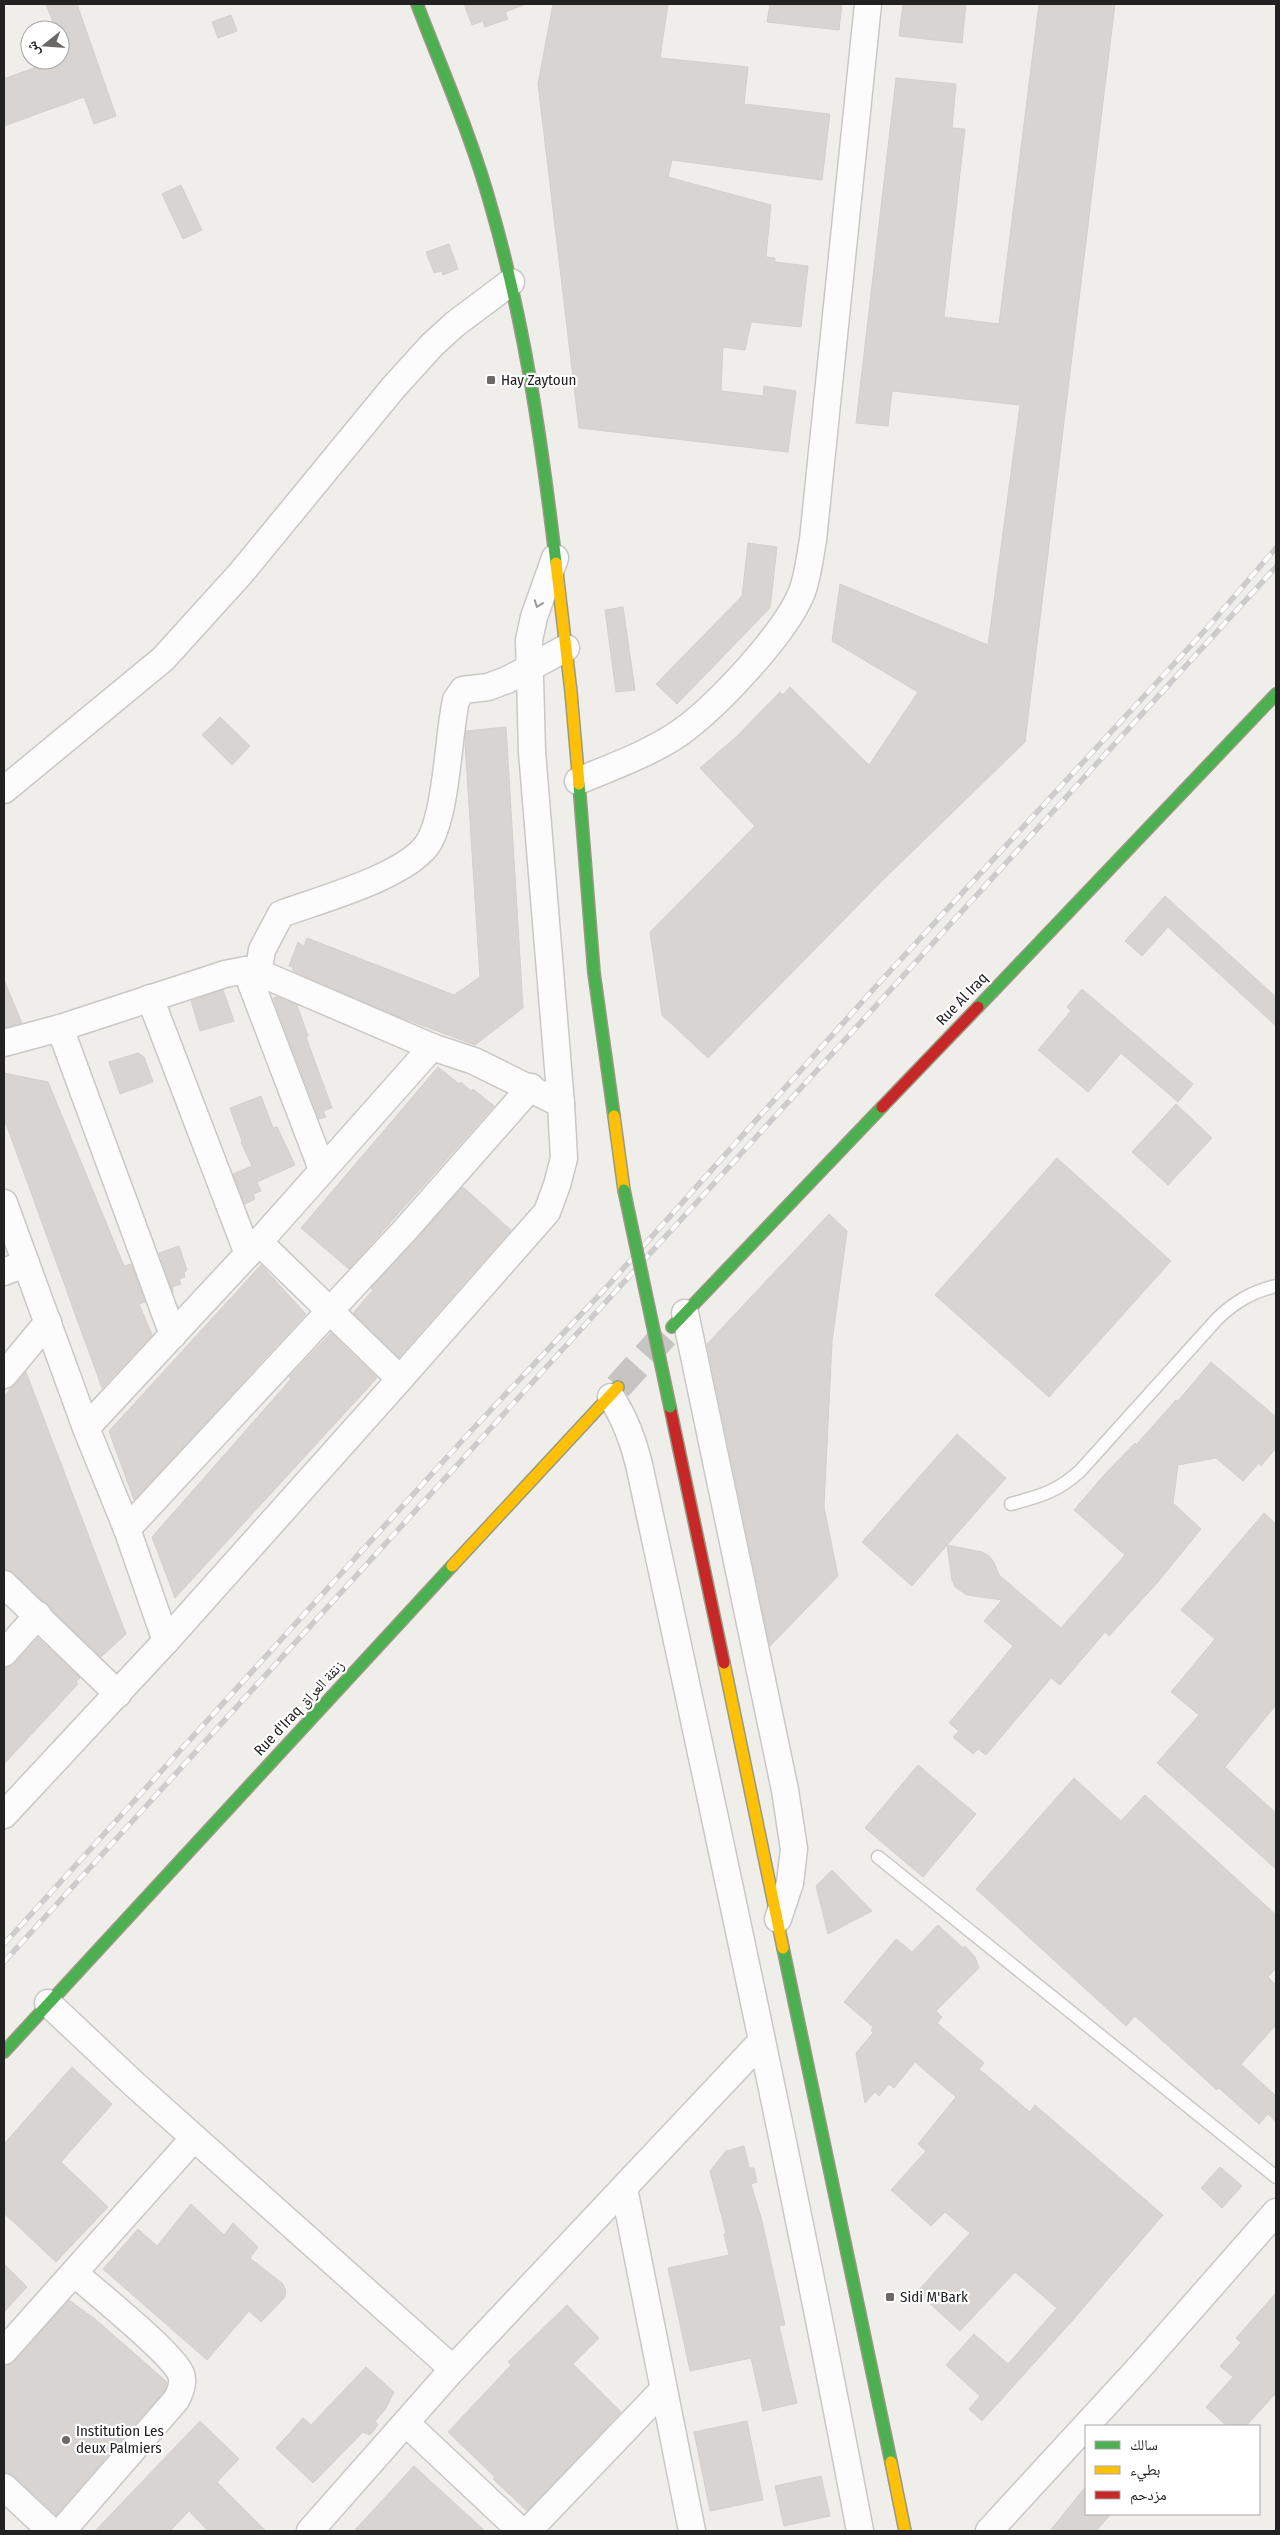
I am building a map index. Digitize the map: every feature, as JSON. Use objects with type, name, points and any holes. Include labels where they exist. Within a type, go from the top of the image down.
[{"type":"main road","points":[[418,4],[478,166],[492,208],[511,282],[544,463],[566,648],[594,973],[624,1190],[778,1919],[904,2531]]},
{"type":"main road","name":"Rue Al Iraq","points":[[678,1320],[1276,694]]},
{"type":"main road","name":"Rue d'Iraq زنقة العراق","points":[[4,2052],[301,1728],[615,1392]]},
{"type":"street","points":[[578,781],[636,756],[681,732],[728,689],[762,652],[784,624],[802,592],[814,540],[868,4]]},
{"type":"street","points":[[4,790],[163,659],[241,573],[393,388],[432,345],[454,324],[511,282]]},
{"type":"street","points":[[4,1815],[166,1641],[400,1380],[547,1212],[564,1158],[532,752],[529,640],[534,617],[555,558]]},
{"type":"street","points":[[322,1169],[252,971],[281,914],[387,875],[426,845],[434,828],[440,803],[456,700],[463,690],[488,687],[531,669],[566,648]]},
{"type":"street","points":[[4,1043],[60,1028],[150,998],[252,971],[432,1047],[474,1061],[530,1087],[561,1104]]},
{"type":"street","points":[[150,998],[254,1248],[330,1312],[400,1380]]},
{"type":"street","points":[[60,1028],[173,1335]]},
{"type":"street","points":[[86,1428],[254,1248],[432,1047]]},
{"type":"street","points":[[127,1529],[330,1312],[530,1087]]},
{"type":"street","points":[[4,1203],[15,1267],[48,1322],[86,1428],[127,1529],[166,1641]]},
{"type":"street","points":[[678,1320],[786,1790],[794,1849],[790,1883],[778,1919]]},
{"type":"street","points":[[4,1375],[48,1322]]},
{"type":"street","points":[[615,1392],[633,1439],[712,1799],[761,2042],[793,2186],[860,2531]]},
{"type":"street","points":[[4,1584],[118,1694]]},
{"type":"street","points":[[4,1653],[38,1615]]},
{"type":"street","points":[[48,2004],[194,2138],[453,2369]]},
{"type":"street","points":[[310,2531],[407,2424],[453,2369],[761,2042]]},
{"type":"street","points":[[4,2351],[194,2138]]},
{"type":"street","points":[[624,2188],[692,2531]]},
{"type":"street","points":[[1087,2425],[1276,2212]]},
{"type":"street","points":[[62,2531],[176,2400],[181,2389],[182,2375],[174,2364],[74,2273]]},
{"type":"street","points":[[528,2531],[663,2390]]},
{"type":"street","points":[[407,2424],[520,2531]]},
{"type":"street","points":[[990,2531],[1085,2427]]},
{"type":"street","points":[[4,2487],[51,2531]]},
{"type":"lane","points":[[1011,1504],[1044,1495],[1063,1486],[1080,1471],[1218,1318],[1236,1301],[1259,1290],[1276,1286]]},
{"type":"lane","points":[[878,1857],[1276,2177]]},
{"type":"building","points":[[46,4],[77,4],[116,116],[94,124],[84,97],[4,126],[4,79],[28,70],[70,70],[70,20],[52,20]]},
{"type":"building","points":[[464,4],[524,5],[505,12],[508,19],[485,27],[483,21],[472,25]]},
{"type":"building","points":[[553,4],[668,4],[660,58],[748,67],[744,104],[830,114],[822,180],[672,160],[668,177],[771,205],[766,257],[775,258],[775,262],[808,266],[801,327],[751,322],[745,350],[723,347],[721,391],[763,396],[764,386],[796,391],[788,452],[579,428],[538,84]]},
{"type":"building","points":[[770,4],[842,4],[839,30],[767,22]]},
{"type":"building","points":[[903,4],[966,4],[962,43],[899,36]]},
{"type":"building","points":[[1039,4],[1115,4],[1025,742],[884,879],[708,1058],[662,1015],[650,932],[755,826],[700,768],[736,737],[780,692],[783,695],[790,687],[869,765],[918,692],[832,641],[840,584],[988,645],[1020,405],[892,391],[888,426],[856,423],[896,78],[956,84],[952,128],[965,129],[944,317],[999,324]]},
{"type":"building","points":[[231,15],[237,31],[218,38],[212,22]]},
{"type":"building","points":[[181,185],[202,230],[183,239],[162,194]]},
{"type":"building","points":[[449,244],[458,269],[443,275],[442,271],[434,273],[426,252]]},
{"type":"building","points":[[748,543],[777,547],[770,608],[677,704],[656,684],[742,596]]},
{"type":"building","points":[[623,607],[635,690],[616,692],[605,610]]},
{"type":"building","points":[[220,717],[250,746],[232,765],[202,735]]},
{"type":"building","points":[[506,727],[523,1008],[475,1045],[397,1016],[293,971],[293,967],[289,966],[298,942],[304,946],[307,938],[454,995],[480,977],[465,743],[466,731]]},
{"type":"building","points":[[1165,896],[1276,997],[1276,1026],[1168,927],[1142,956],[1125,941]]},
{"type":"building","points":[[4,980],[22,1023],[4,1028]]},
{"type":"building","points":[[1082,989],[1193,1084],[1178,1102],[1121,1053],[1088,1092],[1038,1050],[1071,1011],[1067,1007]]},
{"type":"building","points":[[223,990],[234,1021],[200,1031],[191,1001]]},
{"type":"building","points":[[277,997],[297,1005],[308,1036],[306,1037],[332,1108],[323,1111],[326,1117],[319,1119],[273,998]]},
{"type":"building","points":[[138,1053],[144,1057],[153,1082],[120,1094],[109,1062]]},
{"type":"building","points":[[438,1067],[459,1084],[461,1082],[471,1091],[473,1089],[494,1106],[349,1269],[301,1228]]},
{"type":"building","points":[[4,1073],[48,1082],[124,1266],[131,1264],[145,1302],[139,1304],[152,1335],[102,1388],[4,1118]]},
{"type":"building","points":[[261,1096],[273,1128],[277,1127],[295,1165],[257,1182],[261,1191],[253,1194],[255,1199],[245,1204],[233,1174],[252,1166],[241,1142],[230,1108]]},
{"type":"building","points":[[1176,1104],[1212,1138],[1168,1185],[1132,1152]]},
{"type":"building","points":[[1057,1158],[1171,1261],[1049,1397],[935,1295]]},
{"type":"building","points":[[463,1187],[511,1230],[399,1357],[353,1313],[373,1290],[371,1288]]},
{"type":"building","points":[[829,1214],[847,1231],[832,1342],[824,1507],[838,1576],[770,1646],[707,1344]]},
{"type":"building","points":[[179,1246],[187,1270],[184,1273],[185,1277],[179,1279],[181,1284],[172,1287],[173,1292],[159,1253]]},
{"type":"building","points":[[261,1265],[306,1314],[134,1500],[109,1431]]},
{"type":"building","points":[[331,1333],[377,1378],[175,1598],[152,1537],[291,1379],[289,1377]]},
{"type":"building","points":[[1211,1362],[1276,1417],[1276,1448],[1261,1466],[1259,1463],[1243,1481],[1216,1458],[1178,1465],[1173,1503],[1201,1529],[1157,1583],[1109,1636],[1105,1632],[1060,1685],[1051,1678],[986,1755],[978,1749],[973,1754],[953,1737],[959,1731],[949,1723],[1013,1646],[984,1621],[1002,1600],[967,1595],[955,1587],[952,1580],[947,1545],[982,1552],[989,1556],[994,1562],[999,1575],[1061,1628],[1125,1555],[1074,1510],[1105,1474],[1135,1443],[1136,1445],[1176,1400],[1178,1401]]},
{"type":"building","points":[[26,1372],[126,1634],[101,1657],[14,1573],[4,1569],[4,1396]]},
{"type":"building","points":[[957,1434],[1006,1478],[912,1586],[862,1542]]},
{"type":"building","points":[[1264,1513],[1276,1524],[1276,1705],[1225,1767],[1276,1813],[1276,1869],[1157,1763],[1199,1715],[1171,1692],[1215,1639],[1181,1610]]},
{"type":"building","points":[[38,1638],[80,1678],[76,1681],[78,1684],[4,1764],[4,1668],[15,1663]]},
{"type":"building","points":[[918,1765],[976,1814],[923,1877],[865,1828]]},
{"type":"building","points":[[1074,1778],[1121,1821],[1145,1795],[1276,1915],[1276,1968],[1268,1977],[1276,1985],[1276,2025],[1241,2064],[1276,2096],[1276,2122],[1268,2114],[1259,2124],[1219,2088],[1217,2090],[1135,2016],[1126,2026],[976,1889]]},
{"type":"building","points":[[832,1870],[872,1911],[828,1934],[816,1886]]},
{"type":"building","points":[[938,1925],[963,1948],[965,1946],[975,1957],[979,1968],[936,2011],[942,2017],[937,2023],[984,2063],[979,2069],[1030,2112],[1035,2105],[1163,2215],[1072,2321],[982,2421],[969,2409],[980,2396],[946,2365],[974,2334],[1008,2364],[1057,2308],[1015,2272],[960,2331],[917,2292],[970,2233],[945,2212],[931,2226],[891,2190],[926,2151],[918,2144],[956,2097],[915,2062],[894,2088],[889,2084],[879,2096],[875,2092],[865,2103],[856,2053],[873,2033],[871,2030],[873,2027],[844,2002],[896,1939],[912,1952]]},
{"type":"building","points":[[72,2067],[112,2104],[61,2162],[108,2207],[56,2262],[4,2213],[4,2144]]},
{"type":"building","points":[[744,2146],[749,2168],[754,2168],[757,2182],[751,2184],[762,2221],[785,2325],[779,2326],[797,2403],[763,2411],[751,2358],[690,2371],[668,2268],[729,2255],[724,2234],[726,2233],[710,2171],[726,2151]]},
{"type":"building","points":[[1220,2167],[1242,2186],[1222,2208],[1201,2188]]},
{"type":"building","points":[[191,2204],[224,2235],[233,2223],[258,2247],[250,2258],[283,2284],[286,2291],[285,2297],[261,2322],[249,2311],[207,2360],[103,2269],[138,2229],[157,2246]]},
{"type":"building","points":[[4,2264],[27,2287],[4,2312]]},
{"type":"building","points":[[1276,2293],[1276,2393],[1247,2425],[1226,2425],[1206,2407],[1233,2377],[1220,2366],[1241,2343],[1236,2338]]},
{"type":"building","name":"Institution Les deux Palmiers","points":[[69,2300],[95,2319],[167,2382],[164,2391],[56,2515],[14,2476],[4,2472],[4,2366],[15,2361]]},
{"type":"building","points":[[567,2305],[599,2338],[573,2364],[621,2412],[527,2511],[448,2432],[511,2365],[508,2362]]},
{"type":"building","points":[[366,2367],[394,2392],[385,2410],[375,2421],[378,2425],[370,2435],[363,2432],[313,2483],[276,2448],[303,2418],[311,2425]]},
{"type":"building","points":[[200,2421],[239,2459],[217,2482],[266,2531],[208,2531],[189,2511],[170,2531],[95,2531]]},
{"type":"building","points":[[747,2421],[763,2500],[710,2511],[694,2432]]},
{"type":"building","points":[[414,2466],[485,2531],[354,2531]]},
{"type":"building","points":[[821,2476],[830,2516],[784,2526],[775,2486]]},
{"type":"building","points":[[1085,2487],[1085,2515],[1110,2515],[1096,2531],[1050,2531]]},
{"type":"tunnel","points":[[618,1387],[671,1328]]},
{"type":"railway","points":[[4,1944],[470,1432],[604,1290],[879,983],[1208,627],[1276,548]]},
{"type":"railway","points":[[4,1962],[1276,567]]},
{"type":"traffic: fast","points":[[417,4],[476,158],[504,253],[531,385],[556,563]]},
{"type":"traffic: fast","points":[[978,1007],[1276,694]]},
{"type":"traffic: fast","points":[[579,784],[594,973],[614,1116]]},
{"type":"traffic: fast","points":[[672,1327],[882,1107]]},
{"type":"traffic: fast","points":[[624,1190],[670,1407]]},
{"type":"traffic: fast","points":[[4,2052],[452,1566]]},
{"type":"traffic: fast","points":[[783,1948],[891,2462]]},
{"type":"traffic: slow","points":[[556,563],[571,692],[579,784]]},
{"type":"traffic: slow","points":[[614,1116],[624,1190]]},
{"type":"traffic: slow","points":[[452,1566],[618,1387]]},
{"type":"traffic: slow","points":[[724,1663],[783,1948]]},
{"type":"traffic: slow","points":[[891,2462],[905,2531]]},
{"type":"traffic: jam","points":[[882,1107],[978,1007]]},
{"type":"traffic: jam","points":[[670,1407],[724,1663]]},
{"type":"place","name":"Hay Zaytoun","points":[[491,380]]},
{"type":"place","name":"Sidi M'Bark","points":[[890,2297]]},
{"type":"place","name":"Institution Les deux Palmiers","points":[[66,2440]]}]
